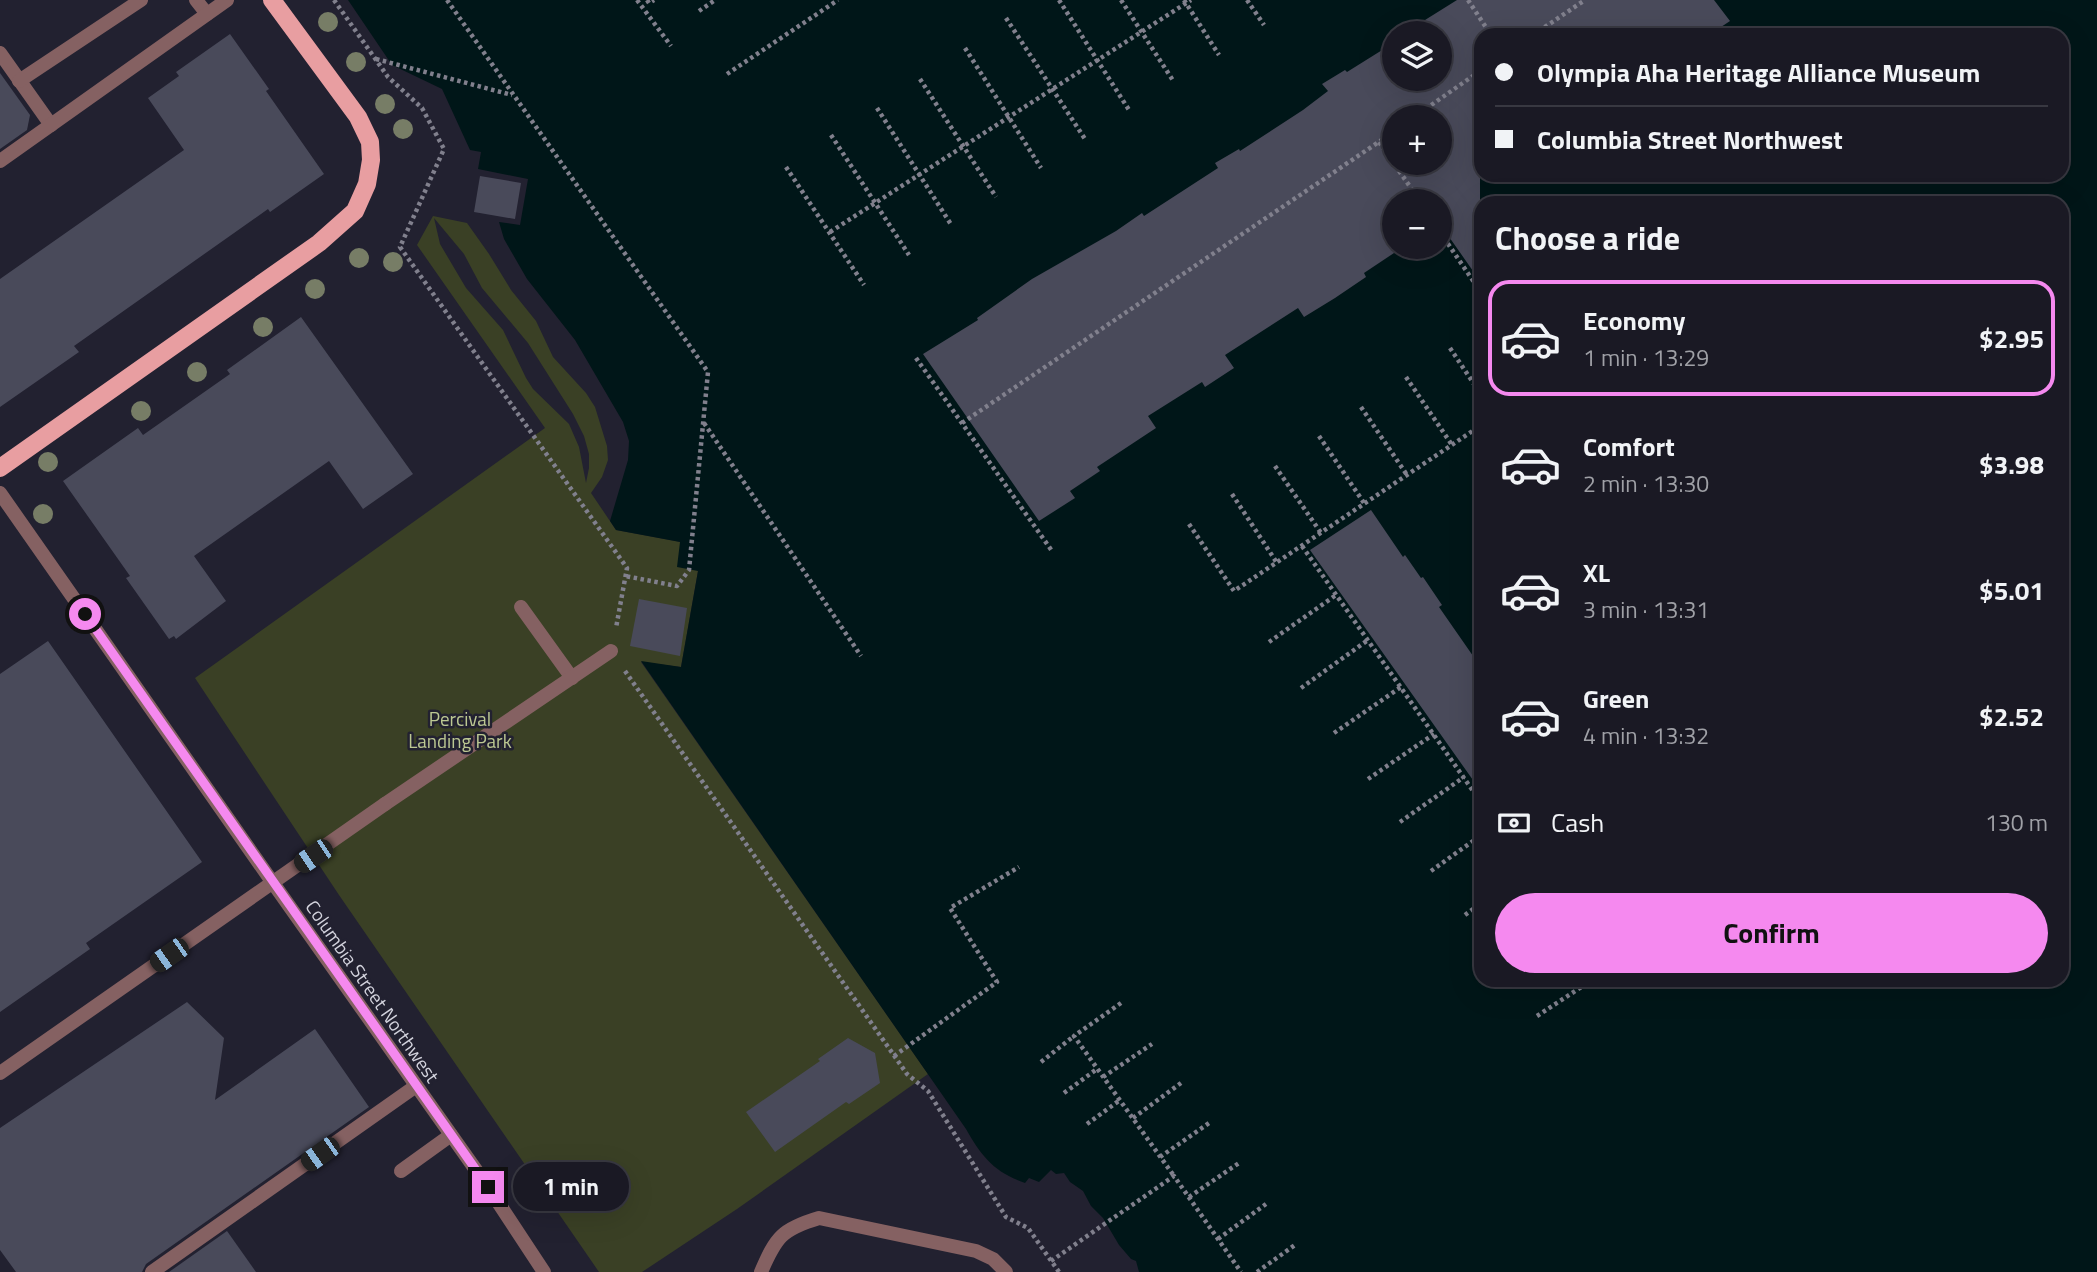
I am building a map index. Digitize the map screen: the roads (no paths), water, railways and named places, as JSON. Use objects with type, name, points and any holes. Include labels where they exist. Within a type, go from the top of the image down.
[{"type":"main road","points":[[0,468],[319,243],[355,211],[368,184],[370,142],[358,117],[272,0]]},
{"type":"street","points":[[19,81],[141,0]]},
{"type":"street","points":[[196,0],[207,14]]},
{"type":"street","points":[[0,161],[228,0]]},
{"type":"street","points":[[0,53],[51,125]]},
{"type":"street","name":"Columbia Street Northwest","points":[[0,493],[451,1135],[544,1272]]},
{"type":"street","points":[[521,607],[572,677]]},
{"type":"street","points":[[0,1073],[385,804],[611,651]]},
{"type":"street","points":[[152,1272],[416,1086]]},
{"type":"street","points":[[401,1171],[451,1135]]},
{"type":"street","points":[[761,1272],[774,1243],[794,1225],[819,1218],[976,1251],[993,1259],[1006,1272]]},
{"type":"park label","name":"Percival Landing Park","points":[[460,729]]}]
